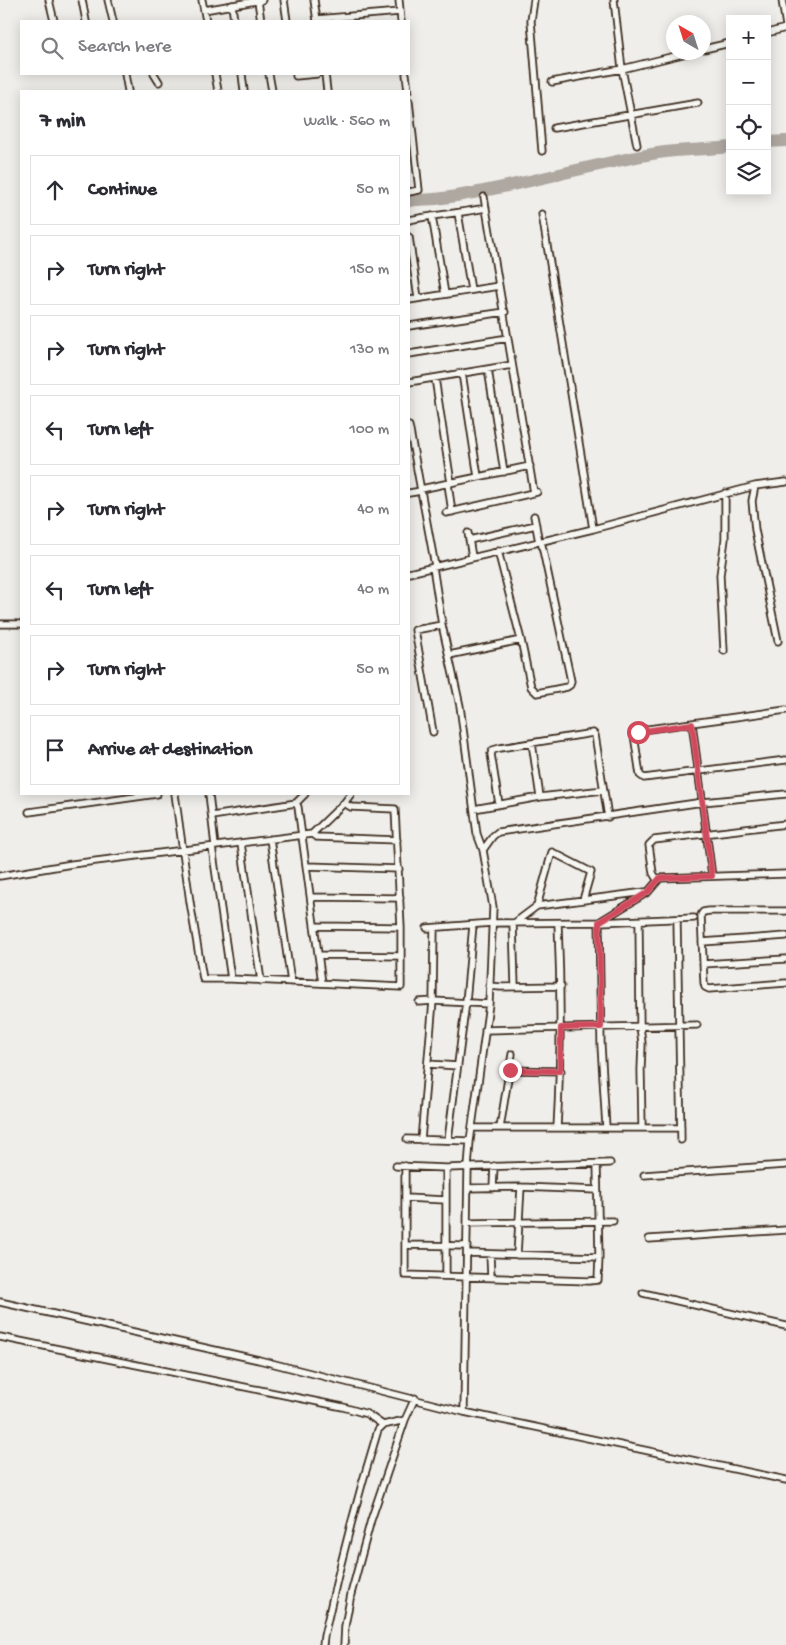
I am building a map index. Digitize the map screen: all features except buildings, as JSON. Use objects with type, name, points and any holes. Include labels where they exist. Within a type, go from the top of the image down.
[{"type":"street","points":[[49,0],[54,20]]},
{"type":"street","points":[[82,0],[86,20]]},
{"type":"street","points":[[108,0],[113,20]]},
{"type":"street","points":[[202,0],[206,20]]},
{"type":"street","points":[[204,10],[260,0],[261,20]]},
{"type":"street","points":[[284,0],[287,20]]},
{"type":"street","points":[[314,0],[317,20],[400,12]]},
{"type":"street","points":[[399,0],[401,20]]},
{"type":"street","points":[[534,0],[531,21],[542,151]]},
{"type":"street","points":[[614,0],[622,70],[637,144]]},
{"type":"street","points":[[771,32],[786,27],[782,0]]},
{"type":"street","points":[[232,5],[234,20]]},
{"type":"street","points":[[711,47],[726,44]]},
{"type":"street","points":[[552,82],[622,70],[666,59]]},
{"type":"street","points":[[125,75],[128,90]]},
{"type":"street","points":[[155,75],[159,82]]},
{"type":"street","points":[[215,75],[218,90]]},
{"type":"street","points":[[242,75],[244,90]]},
{"type":"street","points":[[269,75],[272,90]]},
{"type":"street","points":[[325,75],[327,90]]},
{"type":"street","points":[[406,75],[408,90]]},
{"type":"street","points":[[554,128],[698,103]]},
{"type":"street","points":[[410,110],[419,190],[410,192]]},
{"type":"street","points":[[435,378],[449,483],[449,512],[536,492],[512,365],[484,197]]},
{"type":"street","points":[[410,220],[486,208]]},
{"type":"street","points":[[458,213],[471,290]]},
{"type":"street","points":[[542,214],[593,529]]},
{"type":"street","points":[[432,216],[445,294]]},
{"type":"street","points":[[410,244],[418,298]]},
{"type":"street","points":[[410,300],[499,286]]},
{"type":"street","points":[[410,326],[504,312]]},
{"type":"street","points":[[410,354],[508,338]]},
{"type":"street","points":[[410,382],[512,365]]},
{"type":"street","points":[[488,369],[504,472]]},
{"type":"street","points":[[462,373],[478,477]]},
{"type":"street","points":[[410,437],[421,490],[442,625],[460,706],[478,834],[492,896],[489,1004],[468,1168],[464,1412]]},
{"type":"street","points":[[410,493],[530,466]]},
{"type":"street","points":[[410,573],[593,529],[724,493],[786,482]]},
{"type":"street","points":[[755,486],[752,501],[754,530],[778,641]]},
{"type":"street","points":[[724,493],[725,539],[720,575],[724,651]]},
{"type":"street","points":[[498,551],[531,686],[538,693],[570,685],[571,681],[534,516]]},
{"type":"street","points":[[469,540],[536,525]]},
{"type":"street","points":[[468,533],[472,557]]},
{"type":"street","points":[[0,624],[20,624]]},
{"type":"street","points":[[433,732],[415,630],[442,625]]},
{"type":"street","points":[[449,655],[521,640]]},
{"type":"street","points":[[786,710],[641,730],[634,735],[640,775],[644,778],[786,760]]},
{"type":"street","points":[[692,724],[712,876]]},
{"type":"street","points":[[499,804],[493,750],[593,733],[595,735],[608,817]]},
{"type":"street","points":[[532,743],[540,797]]},
{"type":"street","points":[[474,809],[540,797],[604,790]]},
{"type":"street","points":[[483,850],[498,832],[703,802],[786,794]]},
{"type":"street","points":[[29,812],[150,795]]},
{"type":"street","points":[[175,795],[203,979],[401,987],[400,898],[395,809],[351,807],[344,803]]},
{"type":"street","points":[[209,795],[231,979]]},
{"type":"street","points":[[212,816],[296,803],[304,795]]},
{"type":"street","points":[[312,834],[350,795]]},
{"type":"street","points":[[296,803],[307,866],[322,983]]},
{"type":"street","points":[[786,824],[706,833],[652,841],[650,844],[653,873],[656,878],[786,874]]},
{"type":"street","points":[[0,876],[72,864],[312,834],[316,837],[397,840]]},
{"type":"street","points":[[270,839],[291,982]]},
{"type":"street","points":[[241,843],[261,981]]},
{"type":"street","points":[[537,906],[552,852],[591,872],[583,900]]},
{"type":"street","points":[[307,866],[399,869]]},
{"type":"street","points":[[599,922],[648,892],[660,878]]},
{"type":"street","points":[[514,924],[537,906],[648,892]]},
{"type":"street","points":[[311,897],[400,898]]},
{"type":"street","points":[[786,912],[703,912],[700,915],[704,983],[706,987],[709,989],[786,983]]},
{"type":"street","points":[[421,1140],[433,1000],[431,928],[492,923],[599,922],[694,918]]},
{"type":"street","points":[[677,920],[681,1140]]},
{"type":"street","points":[[639,921],[642,1127]]},
{"type":"street","points":[[599,922],[601,1027],[606,1127]]},
{"type":"street","points":[[557,1128],[561,1028],[558,923]]},
{"type":"street","points":[[514,924],[515,986]]},
{"type":"street","points":[[448,1140],[466,1002],[473,925]]},
{"type":"street","points":[[314,926],[401,928]]},
{"type":"street","points":[[702,942],[786,936]]},
{"type":"street","points":[[318,955],[401,956]]},
{"type":"street","points":[[703,964],[786,959]]},
{"type":"street","points":[[489,986],[501,988],[515,986],[561,986]]},
{"type":"street","points":[[419,1002],[433,1000],[489,1004]]},
{"type":"street","points":[[485,1030],[697,1025]]},
{"type":"street","points":[[500,1128],[512,1054]]},
{"type":"street","points":[[428,1064],[458,1066]]},
{"type":"street","points":[[510,1070],[560,1071]]},
{"type":"street","points":[[473,1128],[681,1128]]},
{"type":"street","points":[[407,1139],[470,1141]]},
{"type":"street","points":[[405,1166],[405,1275],[598,1280],[596,1164]]},
{"type":"street","points":[[396,1166],[468,1168],[610,1164]]},
{"type":"street","points":[[644,1175],[786,1165]]},
{"type":"street","points":[[493,1188],[494,1166]]},
{"type":"street","points":[[446,1168],[446,1276]]},
{"type":"street","points":[[468,1188],[521,1187],[597,1190]]},
{"type":"street","points":[[518,1255],[521,1187]]},
{"type":"street","points":[[406,1198],[445,1200]]},
{"type":"street","points":[[467,1222],[613,1221]]},
{"type":"street","points":[[649,1239],[786,1230]]},
{"type":"street","points":[[405,1245],[467,1246]]},
{"type":"street","points":[[467,1253],[599,1256]]},
{"type":"street","points":[[490,1255],[492,1277]]},
{"type":"street","points":[[643,1293],[786,1326]]},
{"type":"street","points":[[0,1302],[259,1360],[415,1398],[464,1412],[786,1480]]},
{"type":"street","points":[[0,1337],[343,1407],[367,1414],[383,1424]]},
{"type":"street","points":[[344,1645],[345,1626],[351,1594],[365,1540],[382,1485],[405,1420],[415,1398]]},
{"type":"street","points":[[323,1645],[335,1583],[378,1430],[383,1424],[405,1420]]},
{"type":"waterway","points":[[771,142],[786,141]]},
{"type":"waterway","points":[[410,201],[470,194],[658,153],[726,147]]},
{"type":"route","points":[[510,1070],[560,1071],[561,1028],[601,1027],[599,922],[648,892],[660,878],[712,876],[692,724],[641,730],[638,732]]}]
